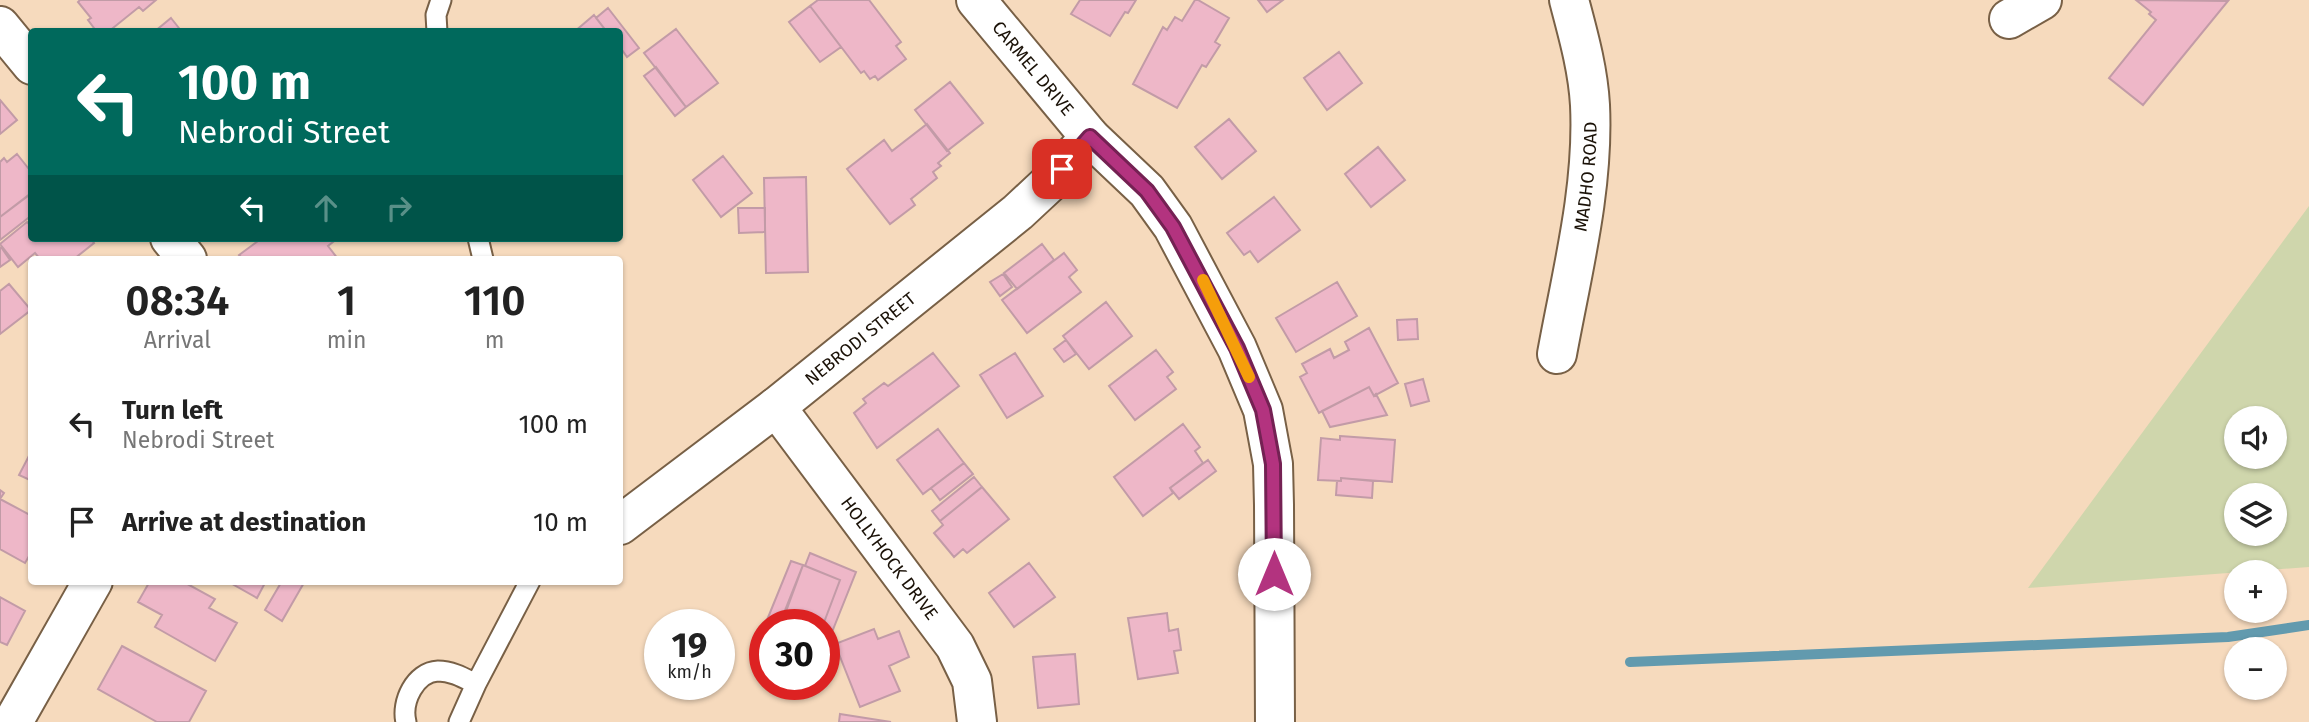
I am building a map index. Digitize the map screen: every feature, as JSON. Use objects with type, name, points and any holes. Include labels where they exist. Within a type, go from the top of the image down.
[{"type":"street","name":"MADHO ROAD","points":[[1557,354],[1583,212],[1591,145],[1586,75],[1569,0]]},
{"type":"street","points":[[2009,19],[2042,0]]},
{"type":"street","name":"CARMEL DRIVE","points":[[978,1],[1090,137],[1147,191],[1173,227],[1237,348],[1263,410],[1273,464],[1275,722]]},
{"type":"street","points":[[0,26],[28,60]]},
{"type":"street","name":"NEBRODI STREET","points":[[623,524],[776,407],[1018,212],[1047,185],[1090,137]]},
{"type":"street","points":[[173,242],[185,256]]},
{"type":"street","name":"HOLLYHOCK DRIVE","points":[[776,407],[955,646],[972,681],[977,722]]},
{"type":"street","points":[[13,722],[91,585]]},
{"type":"lane","points":[[437,28],[436,15],[441,0]]},
{"type":"lane","points":[[459,722],[475,684],[528,585]]},
{"type":"lane","points":[[406,722],[405,701],[423,677],[436,671],[456,674],[475,684]]},
{"type":"green space","points":[[2309,206],[2309,567],[2287,569],[2287,560],[2224,560],[2224,573],[2028,588]]},
{"type":"building","points":[[156,0],[143,11],[139,7],[113,28],[94,28],[88,20],[91,18],[78,2]]},
{"type":"building","points":[[818,0],[869,0],[901,42],[896,46],[906,59],[878,80],[875,76],[870,79],[864,71],[861,73],[810,6]]},
{"type":"building","points":[[1080,0],[1136,0],[1110,36],[1071,14]]},
{"type":"building","points":[[1195,0],[1229,18],[1215,42],[1220,45],[1206,67],[1202,65],[1177,108],[1133,84],[1163,27],[1167,30],[1175,17],[1182,21]]},
{"type":"building","points":[[1258,0],[1283,0],[1267,12]]},
{"type":"building","points":[[2136,0],[2228,1],[2143,105],[2109,78],[2156,20],[2149,14],[2151,12]]},
{"type":"building","points":[[810,6],[841,47],[820,62],[789,22]]},
{"type":"building","points":[[608,8],[639,48],[627,57],[623,51],[623,28],[604,28],[596,18]]},
{"type":"building","points":[[594,15],[604,28],[579,28]]},
{"type":"building","points":[[171,18],[179,28],[159,28]]},
{"type":"building","points":[[676,29],[718,83],[686,107],[644,53]]},
{"type":"building","points":[[1339,52],[1362,83],[1327,110],[1304,78]]},
{"type":"building","points":[[656,67],[686,107],[675,116],[644,76]]},
{"type":"building","points":[[950,82],[983,123],[947,151],[915,110]]},
{"type":"building","points":[[0,100],[17,120],[0,134]]},
{"type":"building","points":[[1229,119],[1256,151],[1222,179],[1195,147]]},
{"type":"building","points":[[927,124],[950,153],[938,163],[941,166],[933,172],[937,178],[911,199],[915,205],[890,224],[847,169],[884,140],[892,151]]},
{"type":"building","points":[[1378,147],[1405,180],[1371,207],[1345,174]]},
{"type":"building","points":[[17,154],[28,168],[28,196],[0,217],[0,162],[4,158],[7,162]]},
{"type":"building","points":[[723,156],[752,193],[721,217],[693,180]]},
{"type":"building","points":[[806,177],[808,272],[766,273],[764,178]]},
{"type":"building","points":[[28,196],[28,218],[0,240],[0,217]]},
{"type":"building","points":[[1274,197],[1300,230],[1258,262],[1250,251],[1244,255],[1227,233]]},
{"type":"building","points":[[738,208],[765,208],[765,232],[739,233]]},
{"type":"building","points":[[27,222],[28,242],[94,243],[78,256],[38,256],[35,253],[28,256],[18,267],[0,244]]},
{"type":"building","points":[[257,242],[333,242],[328,246],[336,256],[240,256]]},
{"type":"building","points":[[1042,244],[1054,260],[1017,289],[1004,273]]},
{"type":"building","points":[[0,248],[10,260],[0,267]]},
{"type":"building","points":[[1064,253],[1077,270],[1069,277],[1081,292],[1027,333],[1002,300]]},
{"type":"building","points":[[1003,274],[1012,287],[1000,296],[990,282]]},
{"type":"building","points":[[1337,282],[1357,316],[1296,352],[1276,318]]},
{"type":"building","points":[[9,284],[28,306],[28,312],[0,334],[0,291]]},
{"type":"building","points":[[1106,302],[1132,336],[1089,369],[1063,336]]},
{"type":"building","points":[[1417,319],[1418,339],[1398,340],[1397,320]]},
{"type":"building","points":[[1369,328],[1398,383],[1374,396],[1369,387],[1319,413],[1300,377],[1307,373],[1302,364],[1330,349],[1334,358],[1349,350],[1345,342]]},
{"type":"building","points":[[1066,340],[1076,354],[1064,362],[1054,349]]},
{"type":"building","points":[[1156,350],[1173,372],[1167,377],[1176,389],[1135,420],[1109,386]]},
{"type":"building","points":[[933,353],[959,386],[877,448],[854,413],[866,403],[863,399],[884,383],[888,386]]},
{"type":"building","points":[[1015,353],[1043,396],[1007,418],[980,375]]},
{"type":"building","points":[[1423,379],[1429,401],[1411,406],[1405,384]]},
{"type":"building","points":[[1369,387],[1374,396],[1376,394],[1387,415],[1330,427],[1322,411]]},
{"type":"building","points":[[1183,424],[1200,447],[1195,451],[1203,463],[1170,488],[1173,493],[1143,516],[1114,477]]},
{"type":"building","points":[[938,429],[964,463],[923,494],[897,460]]},
{"type":"building","points":[[1340,436],[1395,440],[1392,482],[1341,478],[1341,481],[1318,480],[1321,438],[1340,440]]},
{"type":"building","points":[[28,458],[28,479],[19,475]]},
{"type":"building","points":[[1208,460],[1216,471],[1179,499],[1170,488]]},
{"type":"building","points":[[964,463],[973,474],[940,500],[931,488]]},
{"type":"building","points":[[974,477],[982,487],[940,521],[932,511]]},
{"type":"building","points":[[1341,478],[1373,481],[1372,498],[1336,495],[1337,481],[1341,481]]},
{"type":"building","points":[[982,487],[1009,519],[967,553],[963,549],[954,557],[934,533],[943,525],[940,521]]},
{"type":"building","points":[[0,499],[28,514],[28,558],[25,563],[0,549]]},
{"type":"building","points":[[810,553],[856,572],[840,612],[840,609],[829,609],[840,580],[805,566]]},
{"type":"building","points":[[791,561],[803,565],[787,609],[771,609]]},
{"type":"building","points":[[1029,563],[1055,597],[1014,627],[989,593]]},
{"type":"building","points":[[803,565],[840,580],[829,609],[786,609]]},
{"type":"building","points":[[148,585],[189,585],[215,599],[209,608],[237,623],[215,661],[155,627],[162,615],[138,602]]},
{"type":"building","points":[[234,585],[264,585],[257,598]]},
{"type":"building","points":[[280,585],[303,585],[282,621],[265,610]]},
{"type":"building","points":[[0,597],[25,611],[7,645],[0,642]]},
{"type":"building","points":[[1167,613],[1169,631],[1178,629],[1181,650],[1174,651],[1178,673],[1138,679],[1128,618]]},
{"type":"building","points":[[874,629],[878,639],[899,631],[909,657],[889,666],[900,691],[860,707],[840,657],[840,642]]},
{"type":"building","points":[[122,646],[206,691],[189,722],[157,722],[98,689]]},
{"type":"building","points":[[1075,654],[1079,704],[1038,708],[1033,657]]},
{"type":"building","points":[[840,714],[891,722],[839,722]]},
{"type":"waterway","points":[[1630,662],[2228,637],[2309,625]]},
{"type":"slow traffic","points":[[1203,280],[1249,377]]},
{"type":"route","points":[[1062,169],[1090,137],[1147,191],[1173,227],[1201,278],[1237,348],[1263,410],[1273,464],[1274,574]]}]
